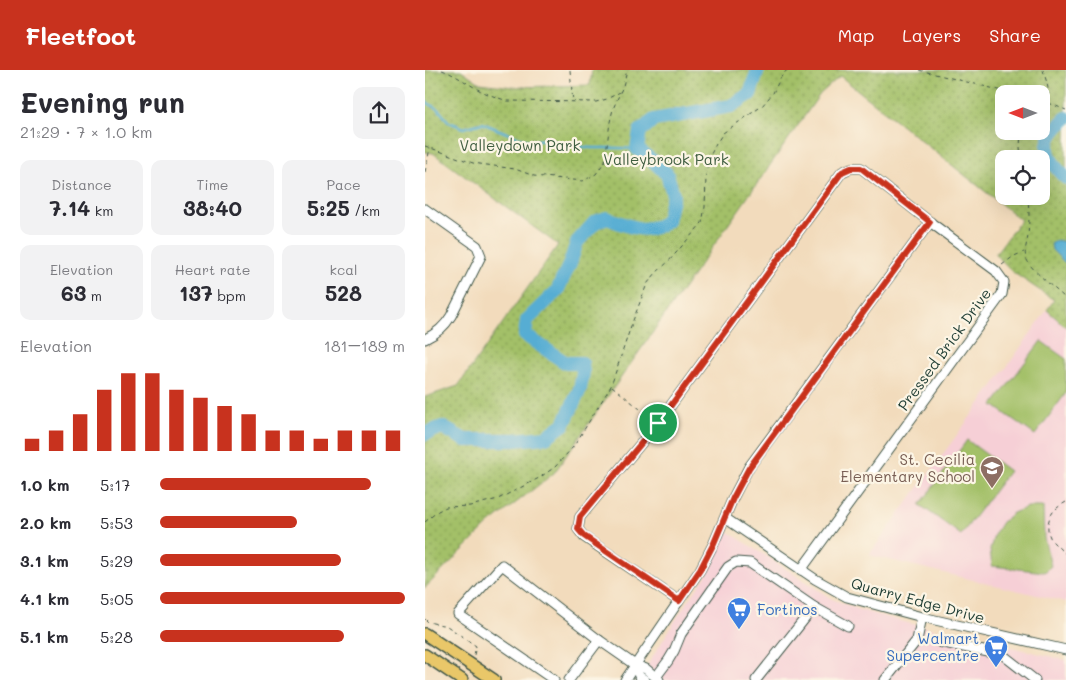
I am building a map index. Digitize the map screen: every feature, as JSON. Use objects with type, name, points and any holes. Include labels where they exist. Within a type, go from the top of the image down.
[{"type":"main road","points":[[425,634],[494,680]]},
{"type":"main road","points":[[425,654],[462,680]]},
{"type":"street","name":"Pressed Brick Drive","points":[[679,601],[584,536],[578,529],[580,517],[658,423],[842,172],[851,168],[861,168],[997,271],[1004,282],[1002,294],[801,570]]},
{"type":"street","points":[[425,209],[477,246],[481,256],[446,325],[425,340]]},
{"type":"street","points":[[625,680],[700,570],[749,468],[930,222]]},
{"type":"street","name":"Quarry Edge Drive","points":[[725,518],[801,570],[847,597],[923,617],[1066,650]]},
{"type":"street","points":[[554,680],[458,614],[502,564],[599,640],[635,666],[646,669],[657,678],[674,651],[681,634],[728,567],[736,562],[750,563],[814,607],[848,626]]},
{"type":"street","points":[[756,680],[814,607]]},
{"type":"street","points":[[885,680],[917,640],[923,617]]},
{"type":"street","points":[[569,680],[599,640]]},
{"type":"street","points":[[939,642],[1003,656],[1035,680]]},
{"type":"street","points":[[635,666],[639,676],[645,680]]},
{"type":"path","points":[[442,70],[488,94],[508,100],[596,102],[621,92]]},
{"type":"path","points":[[570,70],[573,102]]},
{"type":"path","points":[[425,146],[473,163],[515,169],[534,176],[583,181],[596,174],[605,161],[610,122],[627,70]]},
{"type":"path","points":[[425,522],[446,507],[470,506],[498,498],[539,478],[555,467],[574,446],[611,386],[647,284],[702,223],[708,160],[716,144],[723,133],[762,106],[773,93],[787,70]]},
{"type":"path","points":[[919,70],[995,89]]},
{"type":"path","points":[[1043,70],[1047,85]]},
{"type":"path","points":[[1050,103],[1066,110]]},
{"type":"path","points":[[425,172],[430,148]]},
{"type":"path","points":[[1028,205],[1028,236],[1025,252],[1027,260],[1032,268],[1066,299]]},
{"type":"path","points":[[997,271],[1014,256],[1025,252]]},
{"type":"path","points":[[611,386],[658,423]]},
{"type":"path","points":[[1066,502],[1052,513],[1048,528],[1053,542],[1066,554]]},
{"type":"path","points":[[425,620],[447,626],[476,646],[472,665]]},
{"type":"shaded area","name":"St. Cecilia Elementary School","points":[[1047,310],[1066,327],[1066,602],[869,555],[1009,364]]},
{"type":"shaded area","points":[[729,532],[832,599],[860,610],[912,624],[1066,660],[1066,680],[638,680],[680,613],[708,573],[725,533]]},
{"type":"green space","name":"Valleybrook Park","points":[[425,70],[461,70],[480,83],[513,87],[590,85],[592,70],[1066,70],[1066,327],[1047,310],[1054,300],[1014,273],[995,254],[1021,220],[1002,205],[1050,205],[1050,150],[995,150],[995,199],[840,76],[820,94],[554,473],[489,524],[425,588],[425,397],[458,386],[558,245],[433,153],[425,152]]},
{"type":"green space","points":[[1041,341],[1066,359],[1066,393],[1035,435],[993,405]]},
{"type":"green space","points":[[967,440],[1009,471],[961,535],[920,505]]},
{"type":"green space","points":[[1028,507],[1043,507],[1044,538],[1051,566],[1045,572],[992,566],[990,550],[994,535],[1002,522],[1013,513]]},
{"type":"water","points":[[1057,240],[1066,242],[1066,264],[1052,250],[1051,244]]},
{"type":"waterway","points":[[425,434],[442,427],[465,440],[514,440],[546,437],[564,424],[580,389],[583,373],[582,363],[566,363],[525,335],[527,320],[557,291],[577,242],[595,222],[607,218],[645,229],[659,226],[667,221],[673,194],[667,174],[637,149],[640,131],[654,120],[731,106],[750,94],[758,70]]},
{"type":"waterway","points":[[425,101],[439,110],[449,122],[464,128],[482,123],[530,141],[546,139],[591,148],[637,149]]},
{"type":"waterway","points":[[1066,118],[1056,128],[1048,145],[1052,161],[1066,178]]},
{"type":"place","name":"St. Cecilia Elementary School","points":[[992,489]]},
{"type":"place","name":"Fortinos","points":[[739,630]]},
{"type":"place","name":"Walmart Supercentre","points":[[996,668]]},
{"type":"route","points":[[851,168],[861,168],[930,222],[749,468],[700,570],[679,601],[584,536],[578,529],[580,517],[658,423],[842,172],[851,168]]},
{"type":"park label","name":"Valleydown Park","points":[[520,145]]}]
